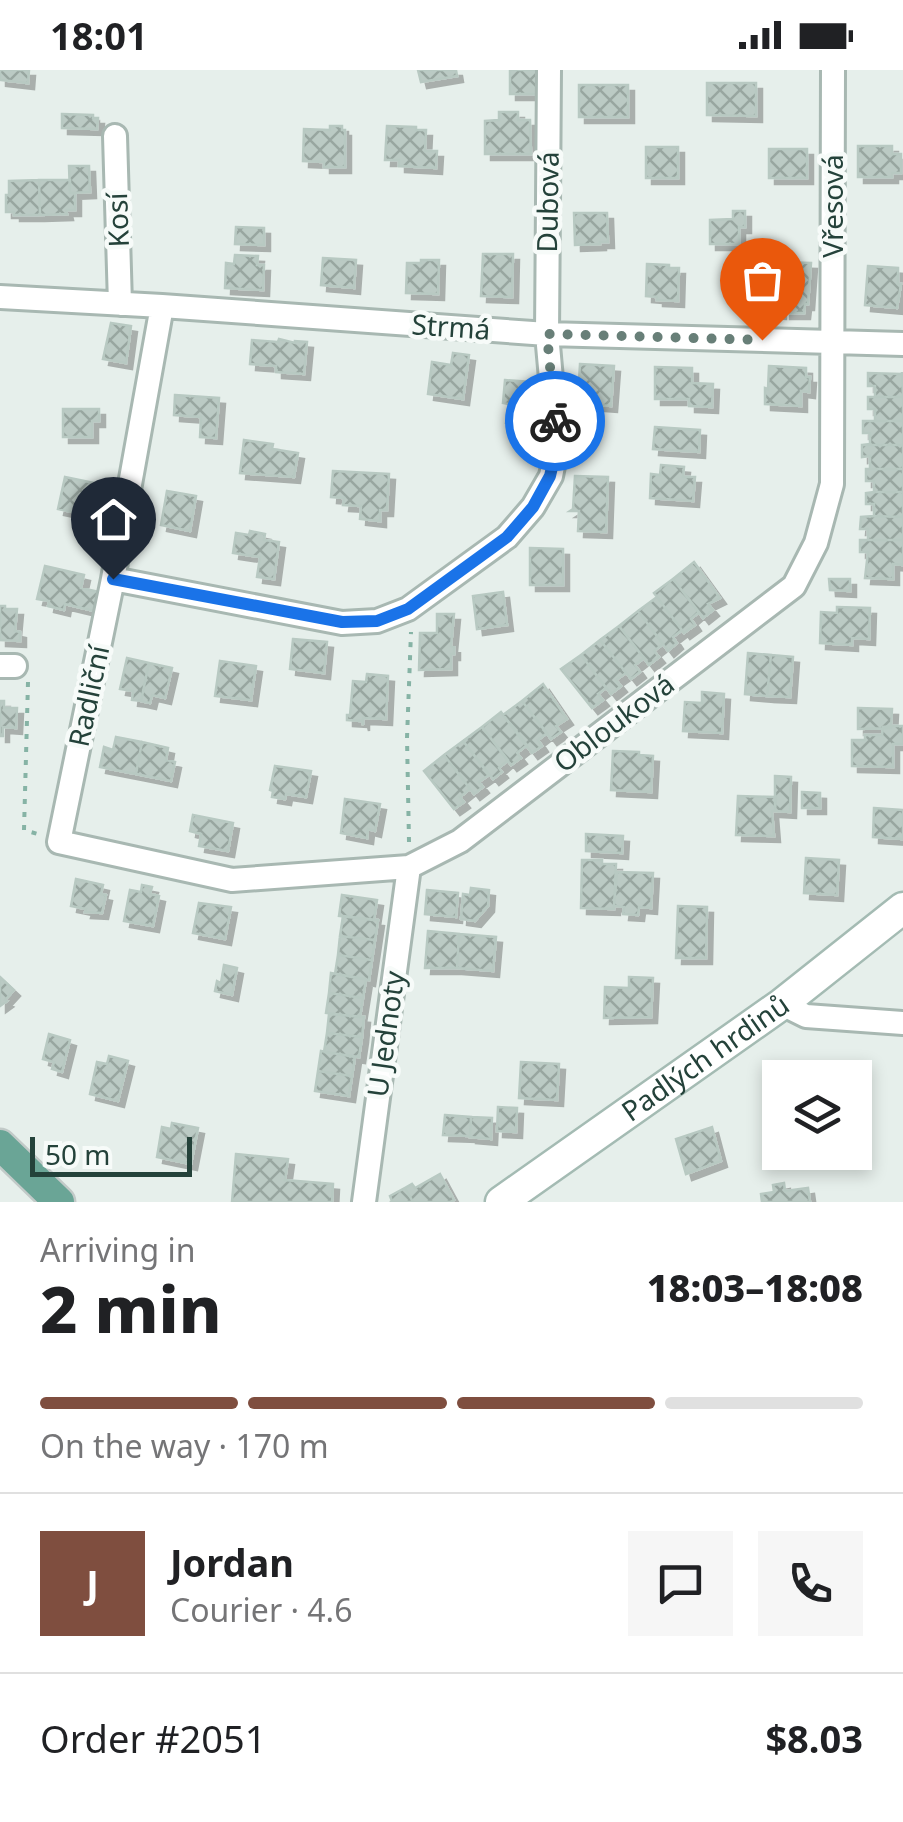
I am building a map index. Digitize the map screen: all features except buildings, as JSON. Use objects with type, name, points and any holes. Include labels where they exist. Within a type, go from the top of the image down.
[{"type":"main road","points":[[0,1145],[59,1202]]},
{"type":"street","name":"Dubová","points":[[408,609],[507,537],[533,507],[550,476],[557,446],[547,334],[549,70]]},
{"type":"street","name":"Vřesová","points":[[833,342],[834,70]]},
{"type":"street","name":"Kosí","points":[[115,136],[120,304]]},
{"type":"street","name":"Strmá","points":[[0,297],[547,334],[903,344]]},
{"type":"street","name":"Radliční","points":[[59,842],[113,579],[162,306]]},
{"type":"street","name":"Oblouková","points":[[59,842],[232,880],[409,867],[460,842],[794,586],[816,542],[832,484],[833,342]]},
{"type":"street","points":[[113,579],[342,622],[377,621],[408,609]]},
{"type":"street","name":"U Jednoty","points":[[364,1202],[409,867]]},
{"type":"street","name":"Padlých hrdinů","points":[[501,1202],[782,1004],[903,908]]},
{"type":"street","points":[[782,1004],[806,1016],[903,1022]]},
{"type":"path","points":[[408,609],[412,621],[407,738],[409,867]]},
{"type":"path","points":[[8,666],[29,666],[24,830],[59,842]]},
{"type":"way so far","points":[[555,421],[547,334],[762,340]]},
{"type":"route","points":[[113,579],[342,622],[377,621],[408,609],[507,537],[533,507],[550,476],[557,446],[555,421]]}]
